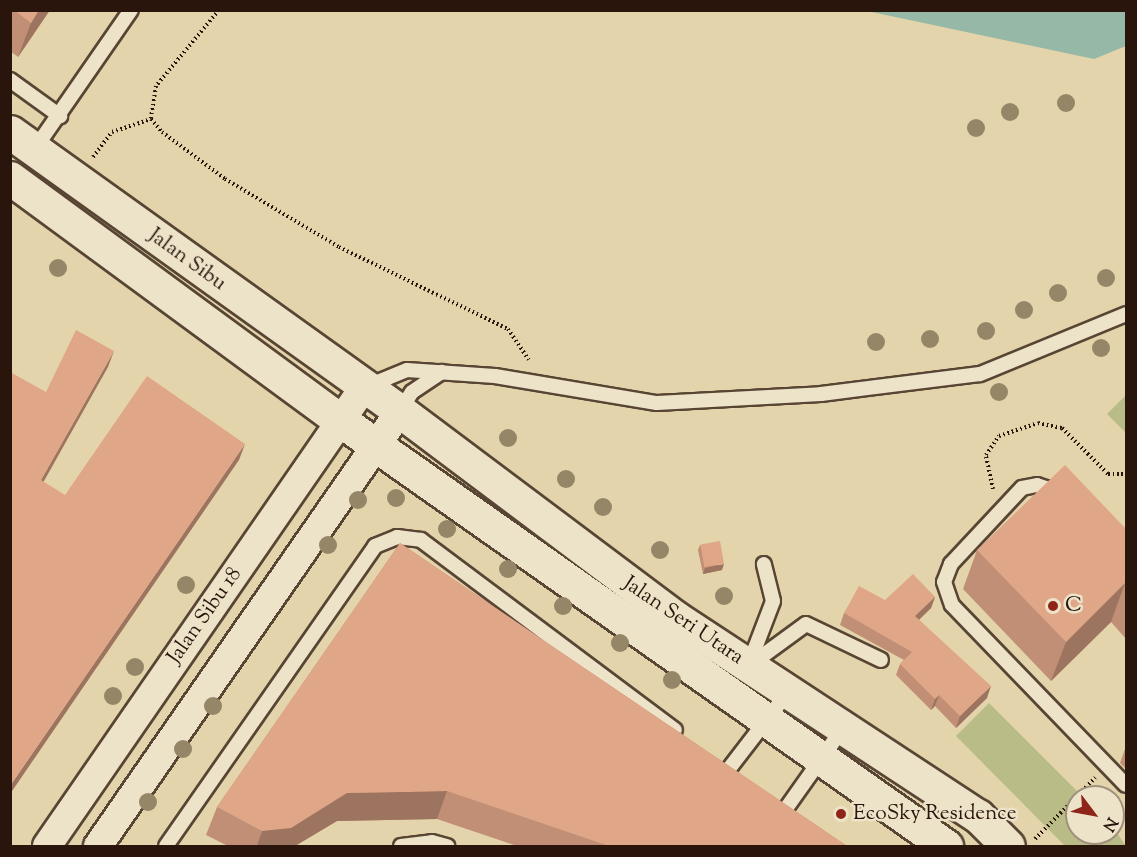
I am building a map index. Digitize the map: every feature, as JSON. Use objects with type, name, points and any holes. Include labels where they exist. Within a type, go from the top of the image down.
[{"type":"street","name":"Jalan Sibu","points":[[22,141],[364,387]]},
{"type":"street","name":"Jalan Sibu","points":[[10,178],[340,420]]},
{"type":"street","name":"Jalan Seri Utara","points":[[364,387],[400,411],[612,572],[749,666],[978,816],[1008,846]]},
{"type":"street","name":"Jalan Sibu 18","points":[[47,846],[364,387]]},
{"type":"street","name":"Jalan Sibu 18","points":[[98,846],[400,411]]},
{"type":"street","name":"Jalan Seri Utara","points":[[340,420],[378,443],[946,846]]},
{"type":"lane","points":[[22,141],[60,116],[131,10]]},
{"type":"lane","points":[[10,80],[60,116]]},
{"type":"lane","points":[[364,387],[407,370],[543,384],[657,404],[821,394],[980,374],[1126,314]]},
{"type":"lane","points":[[400,411],[412,392],[442,372]]},
{"type":"lane","points":[[1071,502],[1037,485],[1022,488],[951,564],[944,582],[952,605],[1126,785]]},
{"type":"lane","points":[[166,846],[375,546],[397,537],[421,540],[690,741]]},
{"type":"lane","points":[[749,666],[772,601],[764,564]]},
{"type":"lane","points":[[749,666],[806,624],[881,660]]},
{"type":"lane","points":[[728,770],[788,692]]},
{"type":"lane","points":[[801,822],[780,807],[822,758],[843,728]]},
{"type":"lane","points":[[401,846],[432,842],[447,846]]},
{"type":"path","points":[[151,119],[156,86],[219,10]]},
{"type":"path","points":[[90,160],[112,132],[151,119]]},
{"type":"path","points":[[151,119],[225,179],[339,247],[508,328],[543,384]]},
{"type":"path","points":[[998,513],[987,455],[999,435],[1038,423],[1062,429],[1108,474],[1126,474]]},
{"type":"path","points":[[1029,846],[1108,766]]},
{"type":"green space","points":[[1126,395],[1126,433],[1107,414]]},
{"type":"green space","points":[[989,703],[1071,785],[1065,785],[1065,845],[1126,846],[1065,846],[956,736]]},
{"type":"shaded area","points":[[867,11],[1126,11],[1126,46],[1094,59]]},
{"type":"building","points":[[14,10],[39,10],[31,23]]},
{"type":"building","points":[[76,330],[114,351],[41,480],[65,495],[147,376],[245,444],[10,786],[10,372],[46,392]]},
{"type":"building","points":[[1065,465],[1126,529],[1126,585],[1125,583],[1066,642],[977,550]]},
{"type":"building","points":[[720,541],[724,564],[704,567],[700,544]]},
{"type":"building","points":[[400,543],[847,846],[609,846],[447,791],[347,793],[291,828],[262,831],[217,807]]},
{"type":"building","points":[[913,574],[935,597],[915,616],[991,686],[960,716],[939,695],[935,699],[900,664],[912,652],[844,613],[859,586],[885,600]]},
{"type":"place","name":"C","points":[[1053,606]]},
{"type":"place","name":"EcoSky Residence","points":[[841,814]]}]
